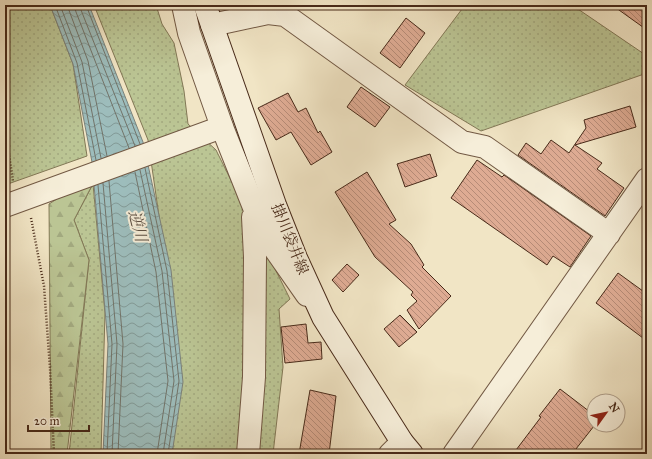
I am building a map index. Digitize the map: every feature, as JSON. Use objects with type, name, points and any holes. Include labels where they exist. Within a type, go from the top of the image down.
[{"type":"street","points":[[168,5],[173,18],[189,33]]},
{"type":"street","points":[[183,5],[213,130],[252,204],[265,235],[322,317]]},
{"type":"street","points":[[209,15],[268,13],[274,10],[285,15],[462,142],[485,146],[609,234]]},
{"type":"street","name":"掛川袋井線","points":[[209,15],[276,205],[296,258],[322,317],[401,450]]},
{"type":"street","points":[[11,204],[213,130]]},
{"type":"street","points":[[454,454],[647,179]]},
{"type":"street","points":[[248,454],[254,377],[254,257],[252,204]]},
{"type":"path","points":[[5,129],[11,204],[32,219],[44,286],[54,454]]},
{"type":"green space","points":[[5,5],[50,5],[73,64],[87,156],[5,185]]},
{"type":"green space","points":[[94,5],[156,5],[162,24],[174,43],[184,91],[188,124],[216,150],[290,299],[279,309],[283,367],[273,454],[172,454],[181,368],[148,140]]},
{"type":"green space","points":[[465,5],[572,5],[647,56],[647,73],[481,131],[405,85]]},
{"type":"green space","points":[[99,172],[74,220],[89,260],[67,454],[51,454],[49,204]]},
{"type":"green space","points":[[93,184],[105,313],[101,454],[69,454],[89,260],[74,220]]},
{"type":"water","name":"逆川","points":[[50,5],[89,5],[143,142],[171,270],[183,382],[172,454],[103,454],[108,344],[92,162],[73,64]]},
{"type":"building","points":[[612,5],[647,5],[647,30]]},
{"type":"building","points":[[406,18],[425,33],[400,68],[380,53]]},
{"type":"building","points":[[361,87],[390,107],[375,127],[347,107]]},
{"type":"building","points":[[288,93],[298,112],[306,108],[318,133],[320,131],[332,152],[311,165],[291,132],[276,140],[258,108]]},
{"type":"building","points":[[630,106],[636,127],[575,145],[602,163],[597,169],[624,188],[605,216],[518,155],[526,143],[541,154],[551,140],[569,153],[586,128],[584,120]]},
{"type":"building","points":[[430,154],[437,176],[405,187],[397,164]]},
{"type":"building","points":[[477,160],[502,177],[504,175],[591,236],[570,267],[553,256],[547,265],[451,198]]},
{"type":"building","points":[[367,172],[396,220],[389,224],[411,244],[424,265],[422,267],[451,296],[419,329],[407,310],[417,301],[411,295],[413,292],[375,257],[335,192]]},
{"type":"building","points":[[347,264],[359,275],[343,292],[332,280]]},
{"type":"building","points":[[618,273],[647,294],[647,341],[596,303]]},
{"type":"building","points":[[400,315],[417,332],[399,347],[384,329]]},
{"type":"building","points":[[306,324],[308,343],[321,342],[322,359],[285,363],[281,327]]},
{"type":"building","points":[[560,389],[586,409],[586,433],[588,433],[572,454],[513,454],[541,417],[539,416]]},
{"type":"building","points":[[310,390],[336,396],[329,454],[299,454]]}]
